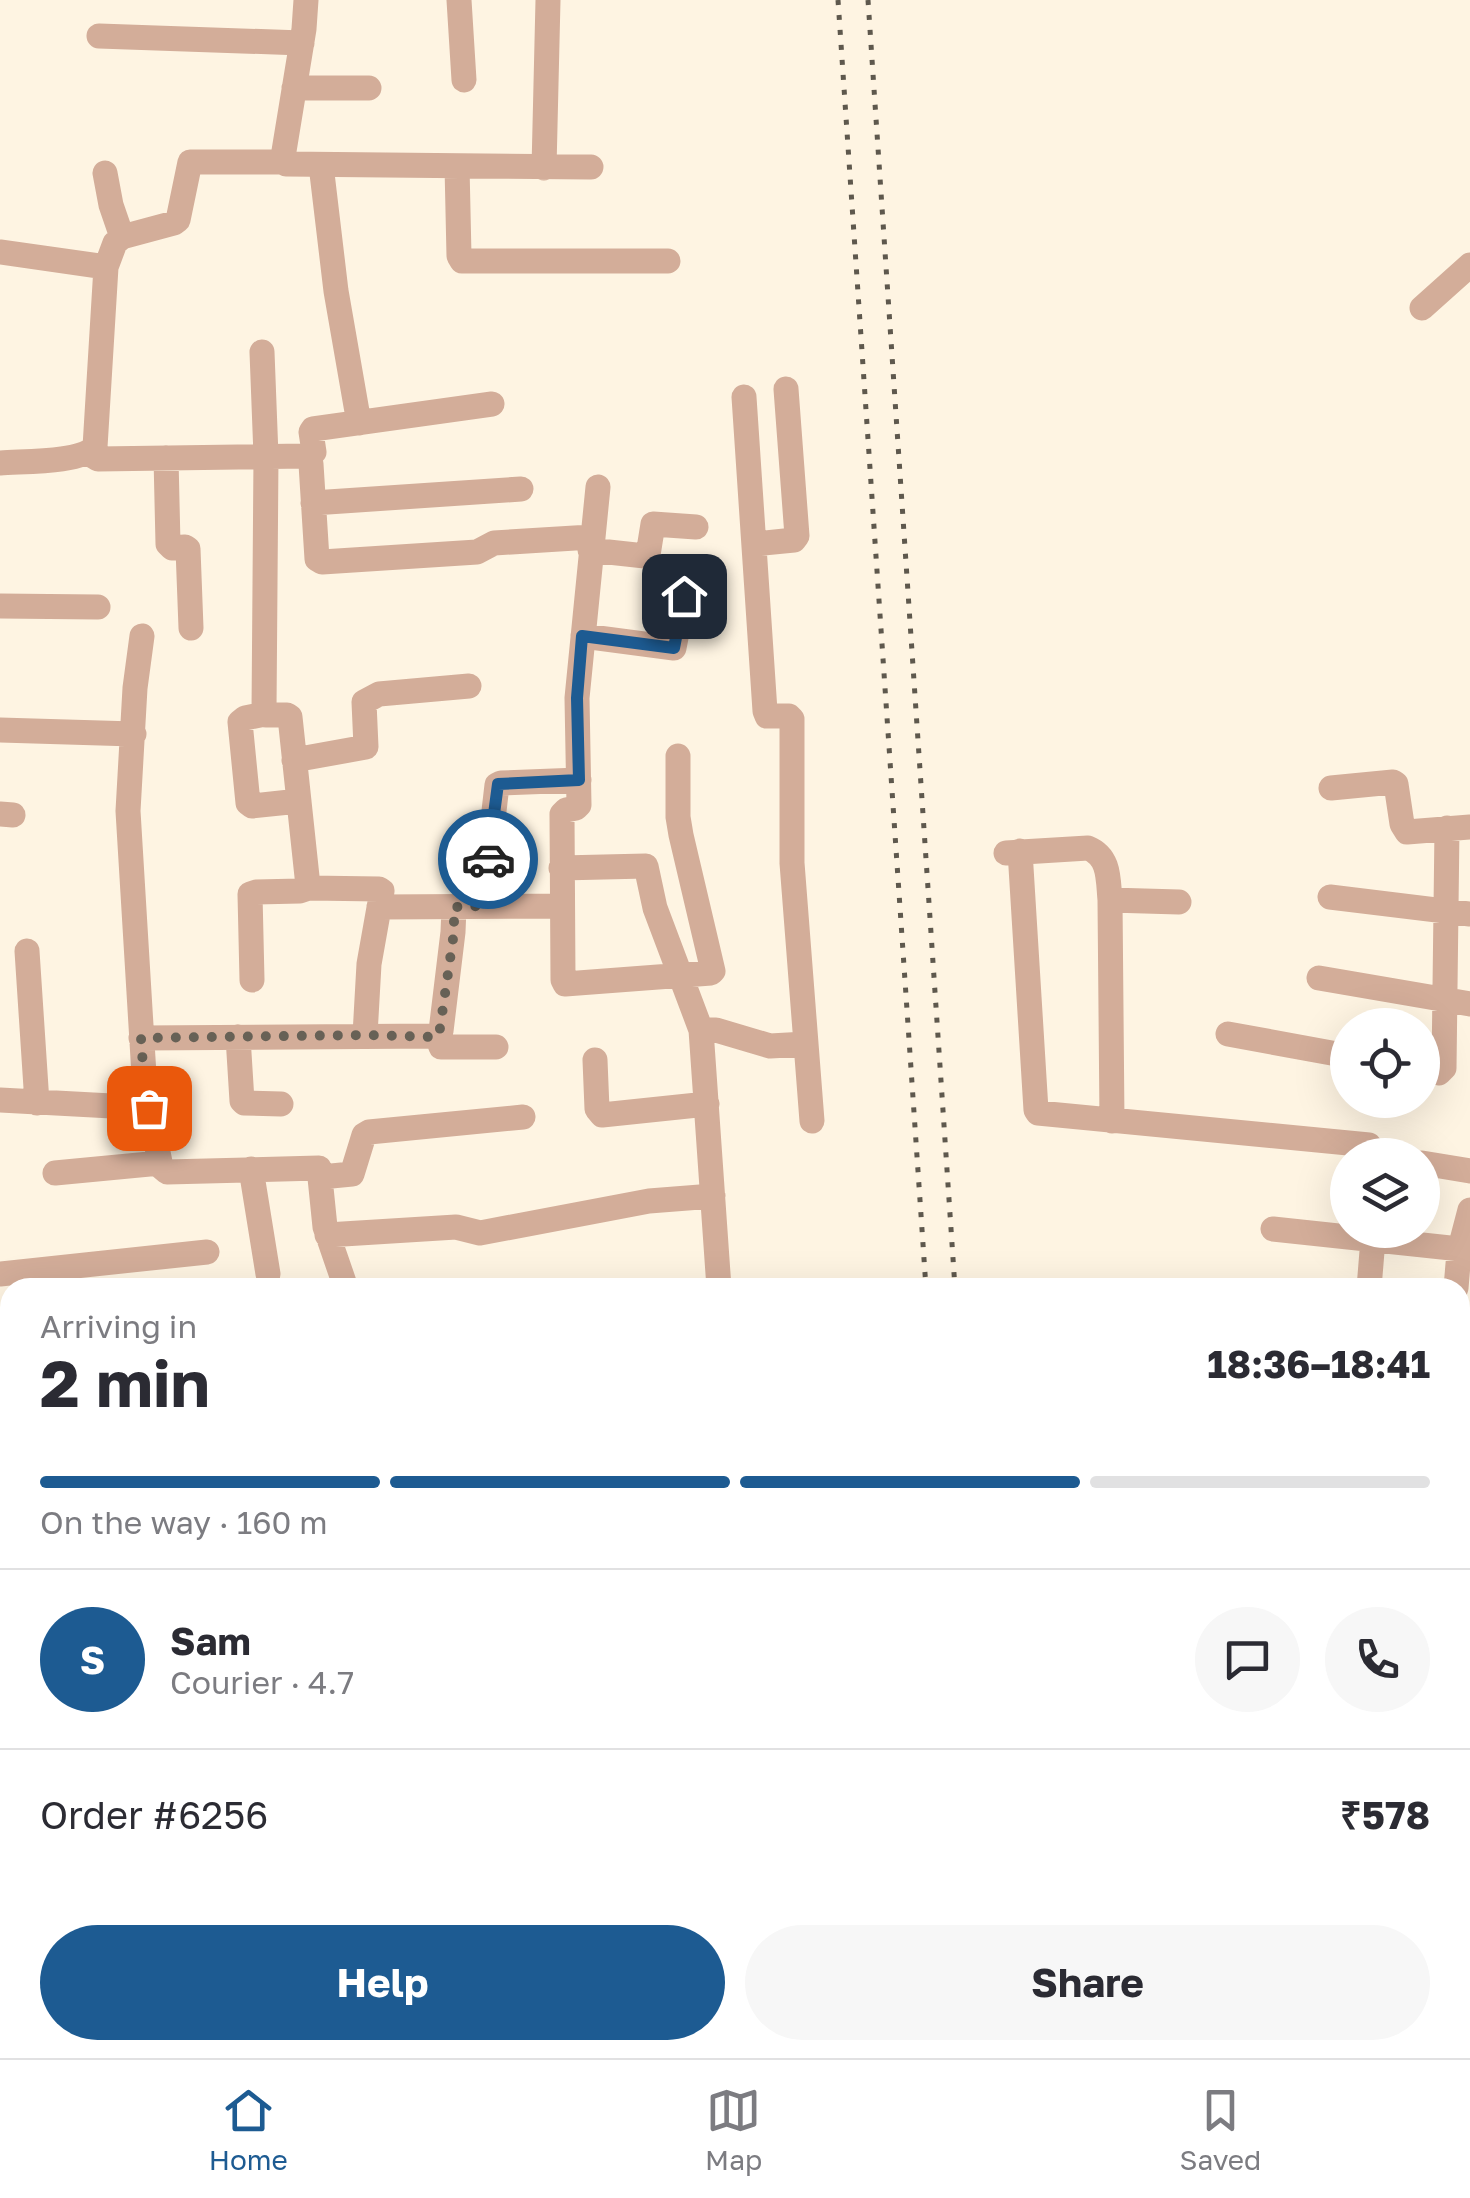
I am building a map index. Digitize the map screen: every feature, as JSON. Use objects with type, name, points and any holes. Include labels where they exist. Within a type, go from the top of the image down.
[{"type":"street","points":[[280,160],[306,0]]},
{"type":"street","points":[[459,0],[464,80]]},
{"type":"street","points":[[544,168],[548,0]]},
{"type":"street","points":[[98,36],[302,43]]},
{"type":"street","points":[[294,88],[369,88]]},
{"type":"street","points":[[0,463],[79,456],[94,447],[106,267],[115,243],[122,237],[178,220],[190,162],[280,160],[286,164],[321,165],[591,167]]},
{"type":"street","points":[[321,165],[336,291],[359,423]]},
{"type":"street","points":[[457,166],[462,261],[668,261]]},
{"type":"street","points":[[105,173],[122,237]]},
{"type":"street","points":[[0,252],[106,267]]},
{"type":"street","points":[[1422,308],[1470,265]]},
{"type":"street","points":[[262,352],[266,456],[265,714]]},
{"type":"street","points":[[754,544],[794,540],[796,536],[786,389]]},
{"type":"street","points":[[744,397],[764,710],[768,716],[792,719],[792,863],[812,1121]]},
{"type":"street","points":[[88,454],[98,459],[308,458],[314,452],[313,429],[492,404]]},
{"type":"street","points":[[166,458],[168,544],[188,549],[191,628]]},
{"type":"street","points":[[308,458],[317,559],[322,562],[477,552],[494,542],[591,543],[646,556],[653,524],[696,527]]},
{"type":"street","points":[[598,487],[577,698],[580,805],[562,814],[564,984],[711,974],[714,968],[678,817],[678,756]]},
{"type":"street","points":[[313,503],[520,490]]},
{"type":"street","points":[[582,636],[674,648],[684,596]]},
{"type":"street","points":[[0,606],[98,607]]},
{"type":"street","points":[[142,636],[128,811],[146,1108]]},
{"type":"street","points":[[294,760],[366,747],[364,702],[370,697],[470,686]]},
{"type":"street","points":[[299,801],[252,806],[248,802],[240,722],[265,714],[289,715],[294,760],[299,801],[309,888]]},
{"type":"street","points":[[0,730],[134,734]]},
{"type":"street","points":[[483,906],[497,785],[579,780]]},
{"type":"street","points":[[1331,788],[1394,782],[1404,829],[1412,833],[1458,828],[1458,913],[1444,1000],[1444,1068],[1440,1072]]},
{"type":"street","points":[[1112,1120],[1108,871],[1098,852],[1088,848],[1013,852],[1036,1110],[1040,1114],[1330,1141]]},
{"type":"street","points":[[561,868],[646,866],[655,908],[702,1030],[718,1278]]},
{"type":"street","points":[[252,980],[250,894],[309,888],[379,888],[382,892],[369,964],[366,1035]]},
{"type":"street","points":[[1330,897],[1458,913]]},
{"type":"street","points":[[1110,900],[1180,902]]},
{"type":"street","points":[[379,907],[561,906]]},
{"type":"street","points":[[437,1036],[441,1031],[454,907]]},
{"type":"street","points":[[27,950],[37,1104]]},
{"type":"street","points":[[1319,978],[1470,1004]]},
{"type":"street","points":[[702,1030],[716,1030],[770,1046],[806,1044]]},
{"type":"street","points":[[1228,1034],[1330,1053]]},
{"type":"street","points":[[141,1038],[437,1036]]},
{"type":"street","points":[[437,1036],[441,1046],[496,1046]]},
{"type":"street","points":[[238,1037],[242,1101],[281,1104]]},
{"type":"street","points":[[594,1060],[597,1109],[602,1115],[707,1104]]},
{"type":"street","points":[[0,1100],[146,1108],[151,1112],[160,1164],[167,1172],[316,1167],[321,1171],[327,1235],[342,1278]]},
{"type":"street","points":[[321,1177],[352,1174],[364,1135],[369,1132],[522,1117]]},
{"type":"street","points":[[55,1173],[160,1164]]},
{"type":"street","points":[[1440,1166],[1470,1171]]},
{"type":"street","points":[[251,1170],[268,1274]]},
{"type":"street","points":[[327,1235],[456,1226],[480,1233],[604,1209],[712,1196]]},
{"type":"street","points":[[1458,1278],[1470,1210]]},
{"type":"street","points":[[1273,1229],[1330,1233]]},
{"type":"street","points":[[1440,1246],[1465,1249]]},
{"type":"street","points":[[1367,1248],[1369,1278]]},
{"type":"street","points":[[0,1274],[206,1252]]},
{"type":"railway","points":[[838,0],[925,1278]]},
{"type":"railway","points":[[868,0],[954,1278]]},
{"type":"way so far","points":[[149,1108],[141,1038],[439,1035],[454,907],[483,906],[488,859]]},
{"type":"route","points":[[488,859],[498,784],[579,780],[577,698],[582,636],[674,648],[684,596]]}]
